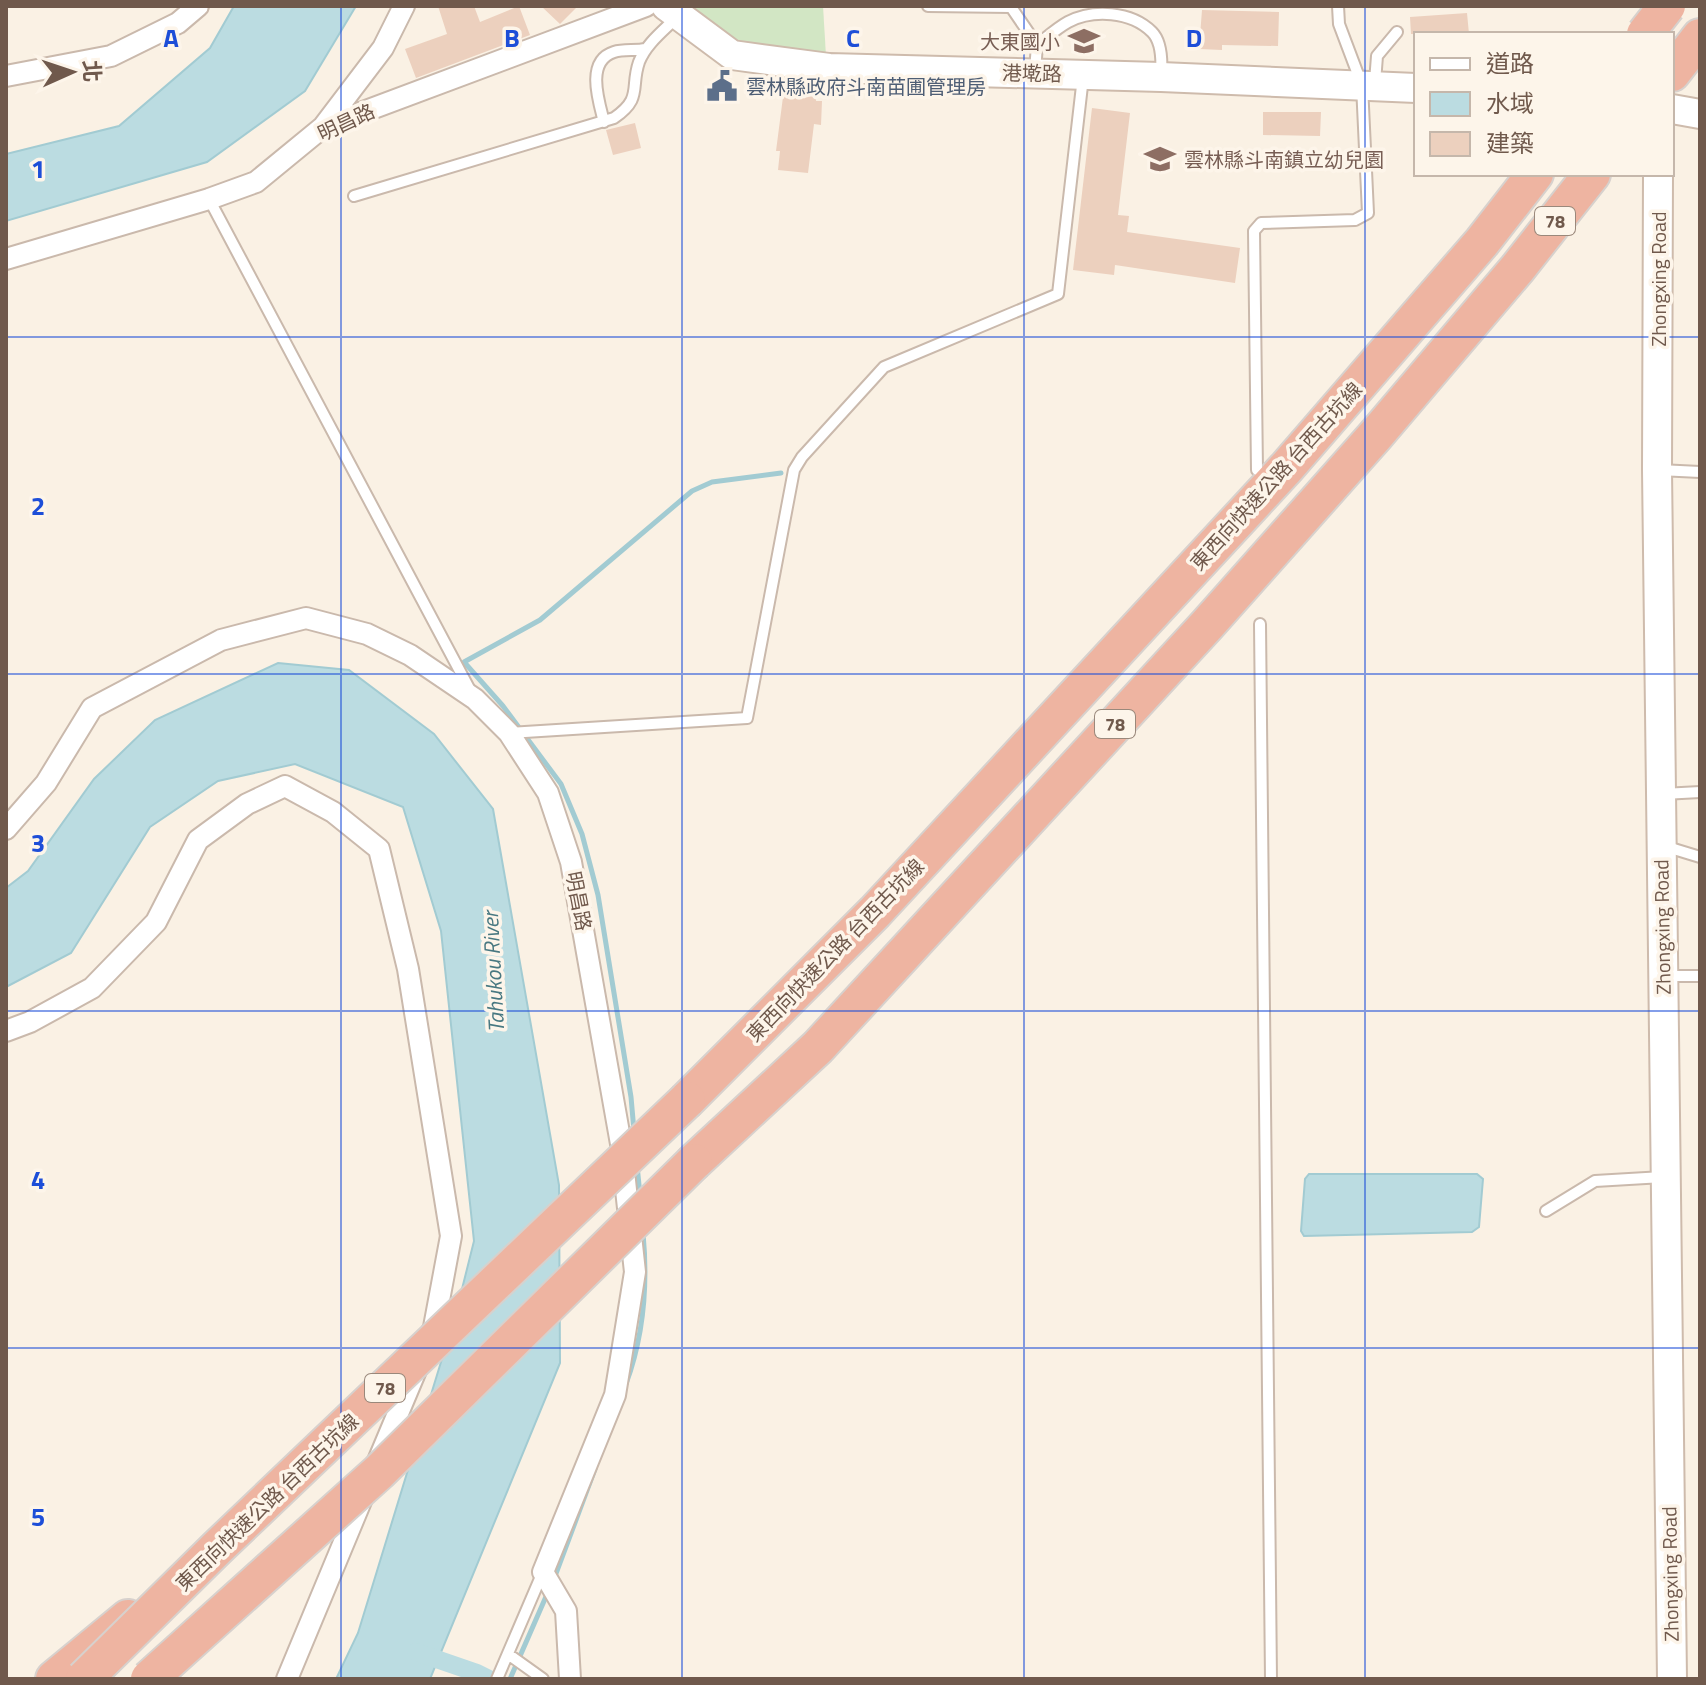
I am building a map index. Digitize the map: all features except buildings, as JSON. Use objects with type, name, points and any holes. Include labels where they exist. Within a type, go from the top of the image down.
[{"type":"highway","points":[[1647,32],[1667,6]]},
{"type":"highway","points":[[1674,70],[1700,37]]},
{"type":"highway","name":"東西向快速公路 台西古坑線","points":[[84,1679],[687,1100],[875,912],[1287,467],[1482,242],[1533,176]]},
{"type":"highway","name":"78","points":[[149,1679],[379,1472],[694,1162],[818,1047],[1218,613],[1375,436],[1517,269],[1590,176]]},
{"type":"highway","points":[[54,1679],[217,1548]]},
{"type":"highway","points":[[159,1679],[183,1649]]},
{"type":"main road","points":[[1659,6],[1659,32]]},
{"type":"main road","name":"港墘路","points":[[672,11],[732,55],[829,68],[1036,59],[1083,75],[1414,88]]},
{"type":"main road","points":[[1674,109],[1700,114]]},
{"type":"main road","name":"Zhongxing Road","points":[[1658,176],[1657,470],[1672,1679]]},
{"type":"street","points":[[6,76],[111,56],[178,23],[198,6]]},
{"type":"street","points":[[323,127],[383,48],[404,6]]},
{"type":"street","name":"明昌路","points":[[6,259],[209,199],[256,182],[323,127],[646,6]]},
{"type":"street","name":"明昌路","points":[[6,829],[46,783],[92,708],[221,640],[306,618],[377,639],[410,655],[475,699],[509,733],[548,793],[571,862],[621,1144],[635,1272],[615,1395],[548,1581]]},
{"type":"street","points":[[6,1031],[30,1022],[92,988],[156,922],[198,840],[247,804],[285,786],[333,812],[379,849],[408,969],[451,1236],[434,1327],[287,1679]]},
{"type":"street","points":[[548,1581],[566,1611],[570,1679]]},
{"type":"lane","points":[[928,6],[1011,7],[1036,59],[1067,22],[1089,15],[1122,14],[1153,33],[1162,57],[1161,77]]},
{"type":"lane","points":[[1338,6],[1339,24],[1368,85]]},
{"type":"lane","points":[[354,196],[604,122],[623,112],[633,100],[638,65],[672,11]]},
{"type":"lane","points":[[1257,470],[1254,231],[1261,223],[1355,220],[1368,213],[1368,85],[1377,56],[1397,32]]},
{"type":"lane","points":[[604,122],[596,84],[598,68],[607,55],[617,50],[630,52],[646,49]]},
{"type":"lane","points":[[509,733],[747,718],[794,470],[802,457],[884,367],[1058,294],[1083,75]]},
{"type":"lane","points":[[209,199],[475,699]]},
{"type":"lane","points":[[1657,470],[1700,472]]},
{"type":"lane","points":[[1260,624],[1271,1679]]},
{"type":"lane","points":[[1661,794],[1700,792]]},
{"type":"lane","points":[[1662,846],[1700,857]]},
{"type":"lane","points":[[1663,977],[1700,976]]},
{"type":"lane","points":[[1546,1211],[1595,1181],[1665,1177]]},
{"type":"lane","points":[[498,1676],[548,1581]]},
{"type":"lane","points":[[508,1654],[543,1679]]},
{"type":"green space","points":[[687,6],[823,6],[826,56],[736,44]]},
{"type":"water","points":[[234,6],[356,6],[305,91],[207,162],[6,221],[6,154],[119,126],[210,48]]},
{"type":"water","name":"Tahukou River","points":[[278,663],[349,670],[434,734],[493,809],[559,1185],[560,1363],[430,1679],[336,1679],[358,1633],[456,1313],[474,1241],[441,931],[403,807],[295,764],[218,781],[150,827],[71,953],[6,987],[6,888],[28,871],[94,779],[155,720]]},
{"type":"water","points":[[1309,1174],[1477,1174],[1483,1179],[1479,1227],[1472,1232],[1304,1236],[1301,1231],[1305,1179]]},
{"type":"waterway","points":[[634,1131],[598,895],[582,834],[561,784],[503,706],[464,662],[540,620],[692,491],[712,482],[781,473]]},
{"type":"waterway","points":[[637,1165],[640,1195]]},
{"type":"waterway","points":[[626,1384],[637,1347],[643,1310],[643,1233]]},
{"type":"waterway","points":[[554,1579],[595,1469]]},
{"type":"waterway","points":[[510,1679],[548,1592]]},
{"type":"waterway","points":[[416,1652],[489,1679]]},
{"type":"place","name":"大東國小","points":[[1084,41]]},
{"type":"place","name":"雲林縣政府斗南苗圃管理房","points":[[722,86]]},
{"type":"place","name":"雲林縣斗南鎮立幼兒園","points":[[1160,159]]}]
